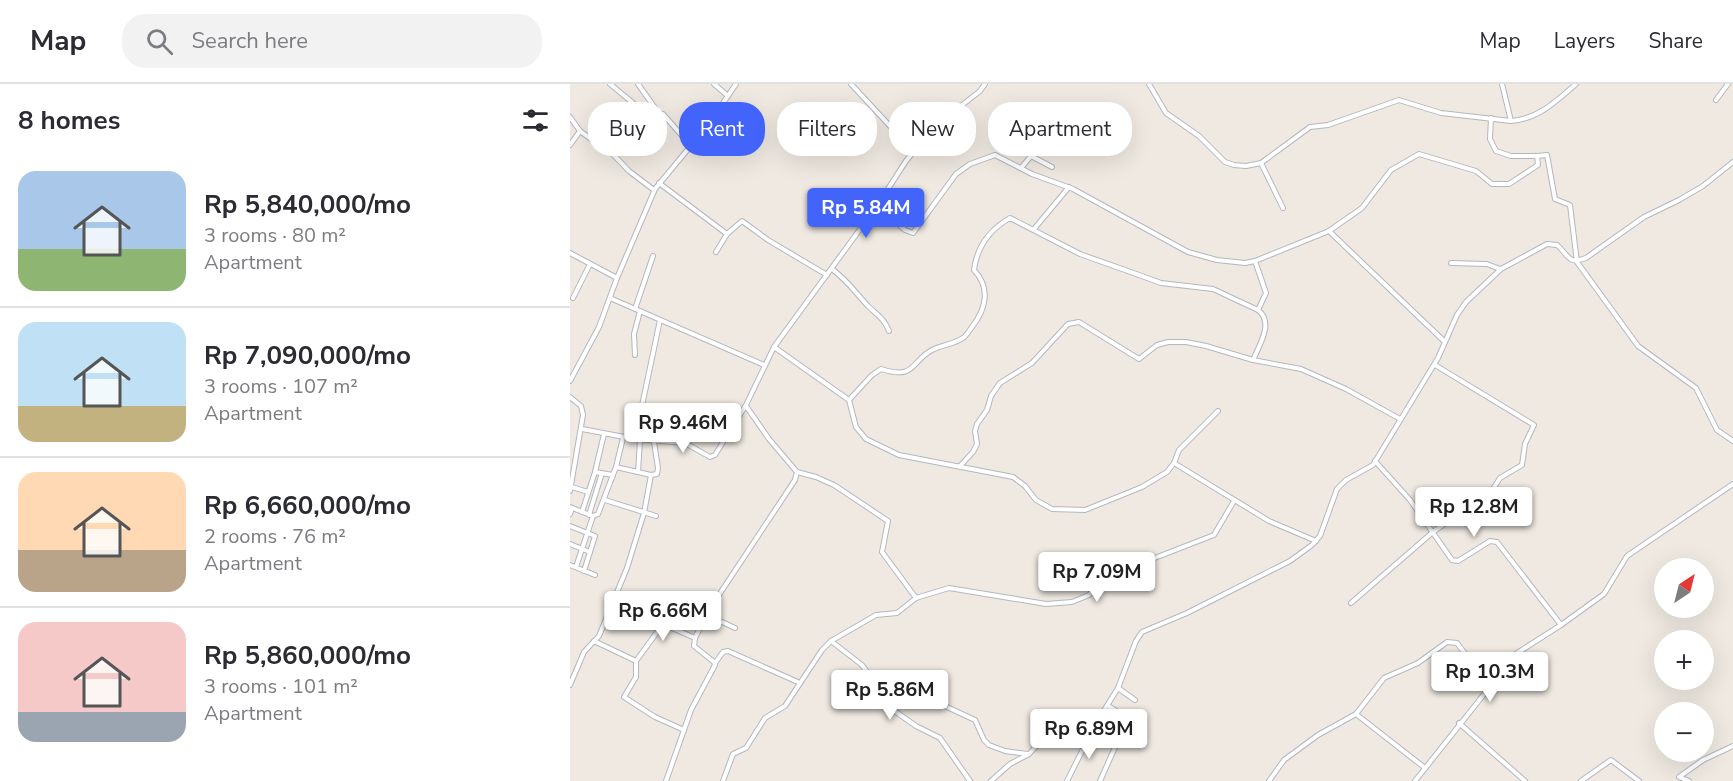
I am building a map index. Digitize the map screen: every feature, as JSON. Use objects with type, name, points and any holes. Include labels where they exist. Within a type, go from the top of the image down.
[{"type":"street","points":[[610,84],[632,102]]},
{"type":"street","points":[[638,84],[651,102]]},
{"type":"street","points":[[714,84],[728,96]]},
{"type":"street","points":[[723,102],[736,84]]},
{"type":"street","points":[[852,84],[889,125]]},
{"type":"street","points":[[966,102],[985,84]]},
{"type":"street","points":[[1149,84],[1166,113],[1199,136],[1225,162],[1246,166],[1261,163],[1310,127],[1328,125],[1393,101],[1407,101],[1441,113],[1511,121],[1523,120],[1535,115],[1576,84]]},
{"type":"street","points":[[1502,84],[1511,121]]},
{"type":"street","points":[[1716,100],[1728,84]]},
{"type":"street","points":[[570,117],[580,131],[608,149],[628,171],[654,190]]},
{"type":"street","points":[[667,118],[679,132]]},
{"type":"street","points":[[1491,118],[1490,139],[1496,151],[1511,156],[1547,155],[1555,199],[1570,205],[1577,262],[1638,346],[1696,388],[1717,430],[1733,441]]},
{"type":"street","points":[[570,145],[580,131]]},
{"type":"street","points":[[877,206],[905,230],[912,233],[952,179],[965,167],[983,158],[996,155],[1021,168],[1069,187],[1188,252],[1231,262],[1255,261],[1329,231],[1362,208],[1391,170],[1419,154],[1476,171],[1492,184],[1509,184],[1538,165],[1538,156]]},
{"type":"street","points":[[570,381],[599,327],[654,190],[681,156]]},
{"type":"street","points":[[582,429],[623,438],[685,443],[712,457],[746,405],[774,347],[911,156]]},
{"type":"street","points":[[1021,168],[1031,156],[1052,167]]},
{"type":"street","points":[[1067,781],[1092,730],[1118,688],[1136,641],[1142,632],[1187,613],[1290,561],[1316,541],[1337,489],[1346,480],[1371,467],[1434,364],[1459,311],[1473,294],[1501,269],[1547,244],[1557,245],[1570,260],[1577,262],[1594,253],[1644,217],[1697,190],[1733,162]]},
{"type":"street","points":[[1261,163],[1283,208]]},
{"type":"street","points":[[659,183],[727,234]]},
{"type":"street","points":[[1034,229],[1069,187]]},
{"type":"street","points":[[849,400],[872,375],[881,369],[895,374],[914,368],[931,350],[964,337],[982,314],[986,292],[982,278],[974,270],[976,255],[982,243],[1002,222],[1010,218],[1080,254],[1161,283],[1213,289],[1258,310],[1265,315],[1267,320],[1253,360]]},
{"type":"street","points":[[716,252],[727,234],[740,223],[746,222],[768,240],[827,275]]},
{"type":"street","points":[[1329,231],[1445,342]]},
{"type":"street","points":[[570,253],[617,278]]},
{"type":"street","points":[[635,355],[634,334],[637,310],[653,256]]},
{"type":"street","points":[[1255,261],[1266,292],[1258,310]]},
{"type":"street","points":[[1451,263],[1487,264],[1501,269]]},
{"type":"street","points":[[573,298],[590,264]]},
{"type":"street","points":[[831,268],[845,278],[867,304],[883,318],[889,331]]},
{"type":"street","points":[[610,298],[764,365]]},
{"type":"street","points":[[638,472],[638,440],[660,320]]},
{"type":"street","points":[[960,466],[977,444],[975,431],[977,424],[987,410],[991,396],[1000,383],[1032,363],[1068,324],[1079,322],[1139,359],[1157,345],[1168,342],[1186,342],[1253,360],[1301,369],[1400,419]]},
{"type":"street","points":[[774,347],[849,400],[856,427],[866,439],[899,455],[1013,477],[1025,486],[1036,500],[1052,509],[1084,510],[1142,487],[1167,472],[1174,463],[1179,450],[1218,411]]},
{"type":"street","points":[[1351,603],[1433,532],[1493,489],[1500,478],[1522,465],[1526,444],[1534,425],[1434,364]]},
{"type":"street","points":[[570,397],[582,409],[582,429],[571,489],[589,492]]},
{"type":"street","points":[[746,405],[750,415],[797,472],[834,485],[888,521],[882,552],[916,598]]},
{"type":"street","points":[[582,512],[604,434]]},
{"type":"street","points":[[570,514],[571,507],[591,515],[598,514],[614,475],[623,438]]},
{"type":"street","points":[[616,467],[651,475],[657,474],[654,442]]},
{"type":"street","points":[[1375,460],[1399,486],[1455,562],[1490,541],[1497,542],[1561,625]]},
{"type":"street","points":[[1174,463],[1269,521],[1316,541]]},
{"type":"street","points":[[595,472],[614,475]]},
{"type":"street","points":[[715,663],[693,646],[695,638],[707,615],[795,480],[797,472]]},
{"type":"street","points":[[576,567],[602,474]]},
{"type":"street","points":[[570,685],[584,652],[599,636],[627,568],[644,513],[651,475]]},
{"type":"street","points":[[1415,781],[1485,693],[1492,669],[1561,625],[1604,594],[1627,556],[1733,484]]},
{"type":"street","points":[[605,500],[656,516]]},
{"type":"street","points":[[723,781],[733,754],[746,748],[765,718],[785,706],[822,650],[831,641],[876,615],[897,613],[916,598],[949,588],[1046,604],[1072,602],[1089,595],[1100,582],[1116,573],[1214,535],[1234,501]]},
{"type":"street","points":[[570,526],[595,536],[584,571]]},
{"type":"street","points":[[570,544],[590,552]]},
{"type":"street","points":[[570,565],[595,575]]},
{"type":"street","points":[[707,615],[735,628]]},
{"type":"street","points":[[684,730],[655,717],[624,697],[636,677],[636,661],[663,624],[695,638]]},
{"type":"street","points":[[594,641],[636,661]]},
{"type":"street","points":[[831,641],[862,665],[896,712],[916,726],[940,738],[970,781]]},
{"type":"street","points":[[1269,781],[1284,760],[1317,735],[1356,714],[1384,678],[1418,663],[1447,642],[1457,643],[1487,684]]},
{"type":"street","points":[[666,781],[691,710],[722,653],[726,651],[800,683]]},
{"type":"street","points":[[1118,688],[1135,700]]},
{"type":"street","points":[[934,700],[975,720],[984,740],[989,745],[1005,751],[1029,754]]},
{"type":"street","points":[[1100,781],[1125,725],[1121,713],[1108,706]]},
{"type":"street","points":[[1356,714],[1425,768]]},
{"type":"street","points":[[1459,723],[1525,781]]},
{"type":"street","points":[[991,781],[1004,768],[1029,754],[1057,724],[1082,735],[1092,730]]},
{"type":"street","points":[[1678,779],[1703,760],[1733,746]]},
{"type":"street","points":[[1581,781],[1611,760],[1639,781]]},
{"type":"street","points":[[1678,779],[1689,781]]}]
